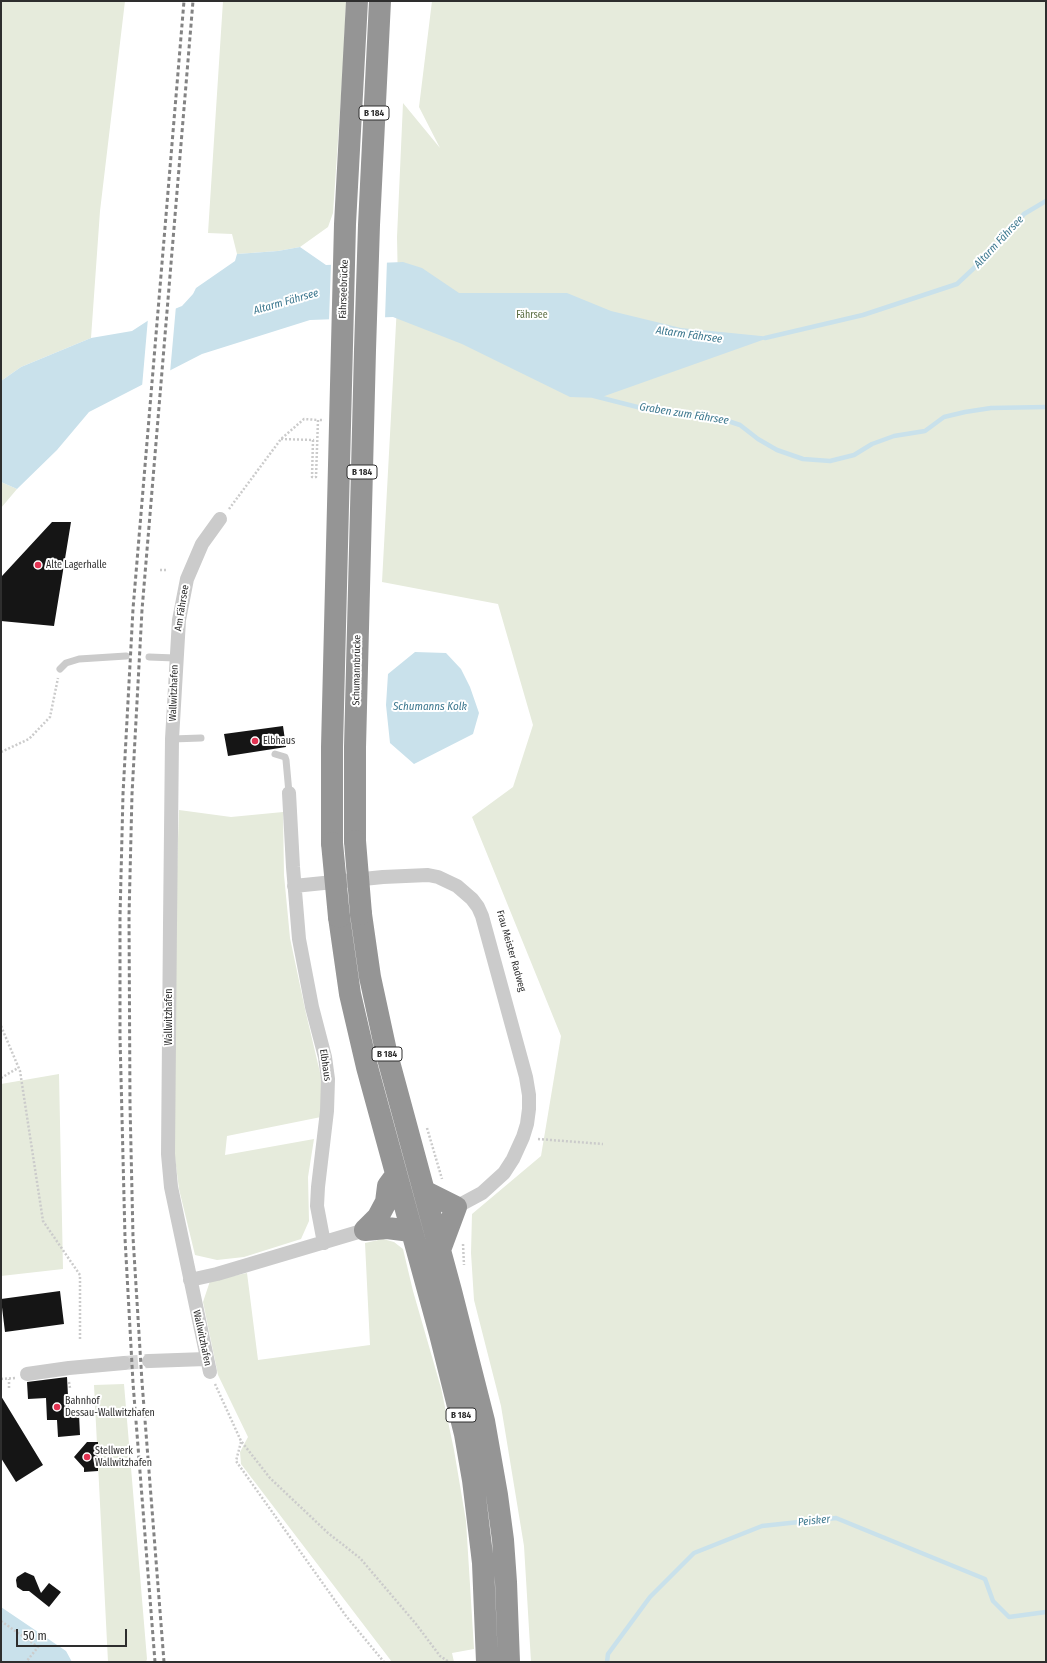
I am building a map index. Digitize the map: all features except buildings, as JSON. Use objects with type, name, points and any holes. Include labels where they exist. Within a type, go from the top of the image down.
[{"type":"highway","name":"Fährseebrücke","points":[[340,420],[345,224],[357,1]]},
{"type":"highway","name":"Schumannbrücke","points":[[380,1],[369,225],[365,350],[355,747],[355,841],[361,914],[370,977],[378,1014],[424,1191]]},
{"type":"highway","name":"B 184","points":[[340,420],[332,747],[332,843],[338,917],[358,1030],[458,1401],[472,1473],[483,1562],[487,1662]]},
{"type":"highway","points":[[365,1230],[378,1217],[386,1202],[388,1186],[396,1175]]},
{"type":"highway","name":"B 184","points":[[424,1191],[476,1386],[492,1460],[506,1582],[509,1662]]},
{"type":"highway","points":[[424,1191],[456,1207],[440,1250]]},
{"type":"highway","points":[[365,1230],[387,1228],[412,1231]]},
{"type":"street","name":"Am Fährsee","points":[[176,658],[180,607],[187,579],[202,544],[220,519]]},
{"type":"street","name":"Wallwitzhafen","points":[[176,658],[172,739],[168,1154],[171,1187],[206,1359],[210,1372]]},
{"type":"street","name":"Elbhaus","points":[[289,793],[294,886],[299,939],[304,968],[325,1057],[328,1079],[327,1111],[317,1206],[324,1243]]},
{"type":"street","points":[[294,886],[383,877],[428,875],[448,881],[457,886],[472,899],[482,916],[526,1077],[529,1095],[527,1124],[523,1138],[513,1159],[500,1177],[482,1193],[456,1207]]},
{"type":"street","points":[[190,1280],[217,1274],[365,1230]]},
{"type":"street","points":[[149,1362],[206,1359]]},
{"type":"street","points":[[27,1374],[69,1368],[124,1363]]},
{"type":"lane","points":[[60,669],[66,663],[78,659],[126,656]]},
{"type":"lane","points":[[149,657],[176,658]]},
{"type":"lane","points":[[172,739],[201,738]]},
{"type":"lane","points":[[275,754],[285,757],[289,793]]},
{"type":"path","points":[[220,519],[232,506],[281,439],[304,419],[340,420]]},
{"type":"path","points":[[281,439],[313,440],[312,478],[316,477],[318,420]]},
{"type":"path","points":[[160,570],[167,570]]},
{"type":"path","points":[[1,752],[29,739],[50,717],[60,669]]},
{"type":"path","points":[[1,1026],[18,1068],[37,1173],[43,1221],[80,1276],[80,1340]]},
{"type":"path","points":[[1,1078],[18,1068]]},
{"type":"path","points":[[523,1138],[603,1144]]},
{"type":"path","points":[[210,1372],[241,1441],[270,1478],[328,1533],[360,1558],[416,1624],[440,1656],[449,1662]]},
{"type":"path","points":[[9,1388],[10,1379]]},
{"type":"path","points":[[241,1441],[236,1461],[346,1616],[384,1662]]},
{"type":"path","points":[[1,1621],[38,1647],[26,1662]]},
{"type":"green space","points":[[1,1],[125,1],[100,211],[91,338],[21,367],[1,381]]},
{"type":"green space","points":[[223,1],[346,1],[333,213],[328,227],[300,247],[278,251],[237,254],[232,234],[208,233]]},
{"type":"green space","points":[[432,1],[1046,1],[1046,1662],[531,1662],[524,1546],[501,1406],[474,1300],[471,1253],[472,1214],[541,1156],[561,1036],[472,817],[513,787],[533,725],[498,604],[382,582],[398,287],[397,237],[403,103],[440,148],[419,107]]},
{"type":"green space","points":[[1,482],[17,489],[1,508]]},
{"type":"green space","points":[[179,810],[231,817],[283,812],[284,875],[290,938],[322,1081],[321,1117],[227,1136],[225,1155],[314,1139],[308,1177],[309,1221],[301,1239],[244,1257],[217,1260],[195,1255],[179,1189],[175,1158],[175,927]]},
{"type":"green space","points":[[59,1074],[63,1269],[1,1276],[1,1084]]},
{"type":"green space","points":[[383,1239],[394,1242],[403,1249],[413,1291],[441,1388],[454,1450],[466,1521],[474,1649],[452,1653],[454,1662],[392,1662],[241,1464],[240,1452],[248,1437],[218,1375],[203,1302],[210,1281],[247,1273],[258,1360],[370,1345],[365,1243]]},
{"type":"green space","points":[[124,1384],[147,1659],[146,1662],[108,1662],[94,1385]]},
{"type":"water","name":"Fährsee","points":[[300,247],[326,265],[403,262],[422,268],[459,293],[567,293],[611,311],[681,328],[771,337],[599,398],[570,397],[462,344],[393,317],[310,320],[202,354],[89,412],[57,450],[17,489],[1,482],[1,381],[21,367],[91,338],[132,331],[152,318],[182,306],[193,294],[196,288],[235,261],[237,254],[278,251]]},
{"type":"water","name":"Schumanns Kolk","points":[[415,652],[446,653],[461,669],[470,687],[479,713],[473,734],[414,764],[390,743],[386,705],[388,674]]},
{"type":"water","points":[[1,1607],[66,1651],[72,1662],[1,1662]]},
{"type":"pier","points":[[387,260],[385,319],[329,321],[331,263]]},
{"type":"pier","points":[[176,306],[170,373],[142,387],[148,318]]},
{"type":"waterway","name":"Altarm Fährsee","points":[[765,338],[863,315],[957,284],[990,253],[1024,214],[1046,201]]},
{"type":"waterway","name":"Graben zum Fährsee","points":[[594,396],[665,414],[722,419],[740,425],[758,439],[777,450],[803,459],[830,461],[854,455],[872,444],[894,436],[925,431],[944,417],[991,408],[1046,407]]},
{"type":"waterway","name":"Peisker","points":[[607,1662],[608,1654],[650,1597],[694,1553],[762,1526],[836,1518],[985,1579],[993,1601],[1009,1617],[1046,1612]]},
{"type":"tunnel","points":[[124,1363],[149,1361]]},
{"type":"railway","points":[[155,1662],[133,1383],[125,1238],[120,1037],[120,917],[123,794],[133,609],[184,1]]},
{"type":"railway","points":[[164,1662],[142,1382],[133,1237],[130,1104],[129,916],[132,794],[142,610],[193,1]]},
{"type":"place","name":"Alte Lagerhalle","points":[[38,565]]},
{"type":"place","name":"Elbhaus","points":[[255,741]]},
{"type":"place","name":"Bahnhof Dessau-Wallwitzhafen","points":[[57,1407]]},
{"type":"place","name":"Stellwerk Wallwitzhafen","points":[[87,1457]]}]
